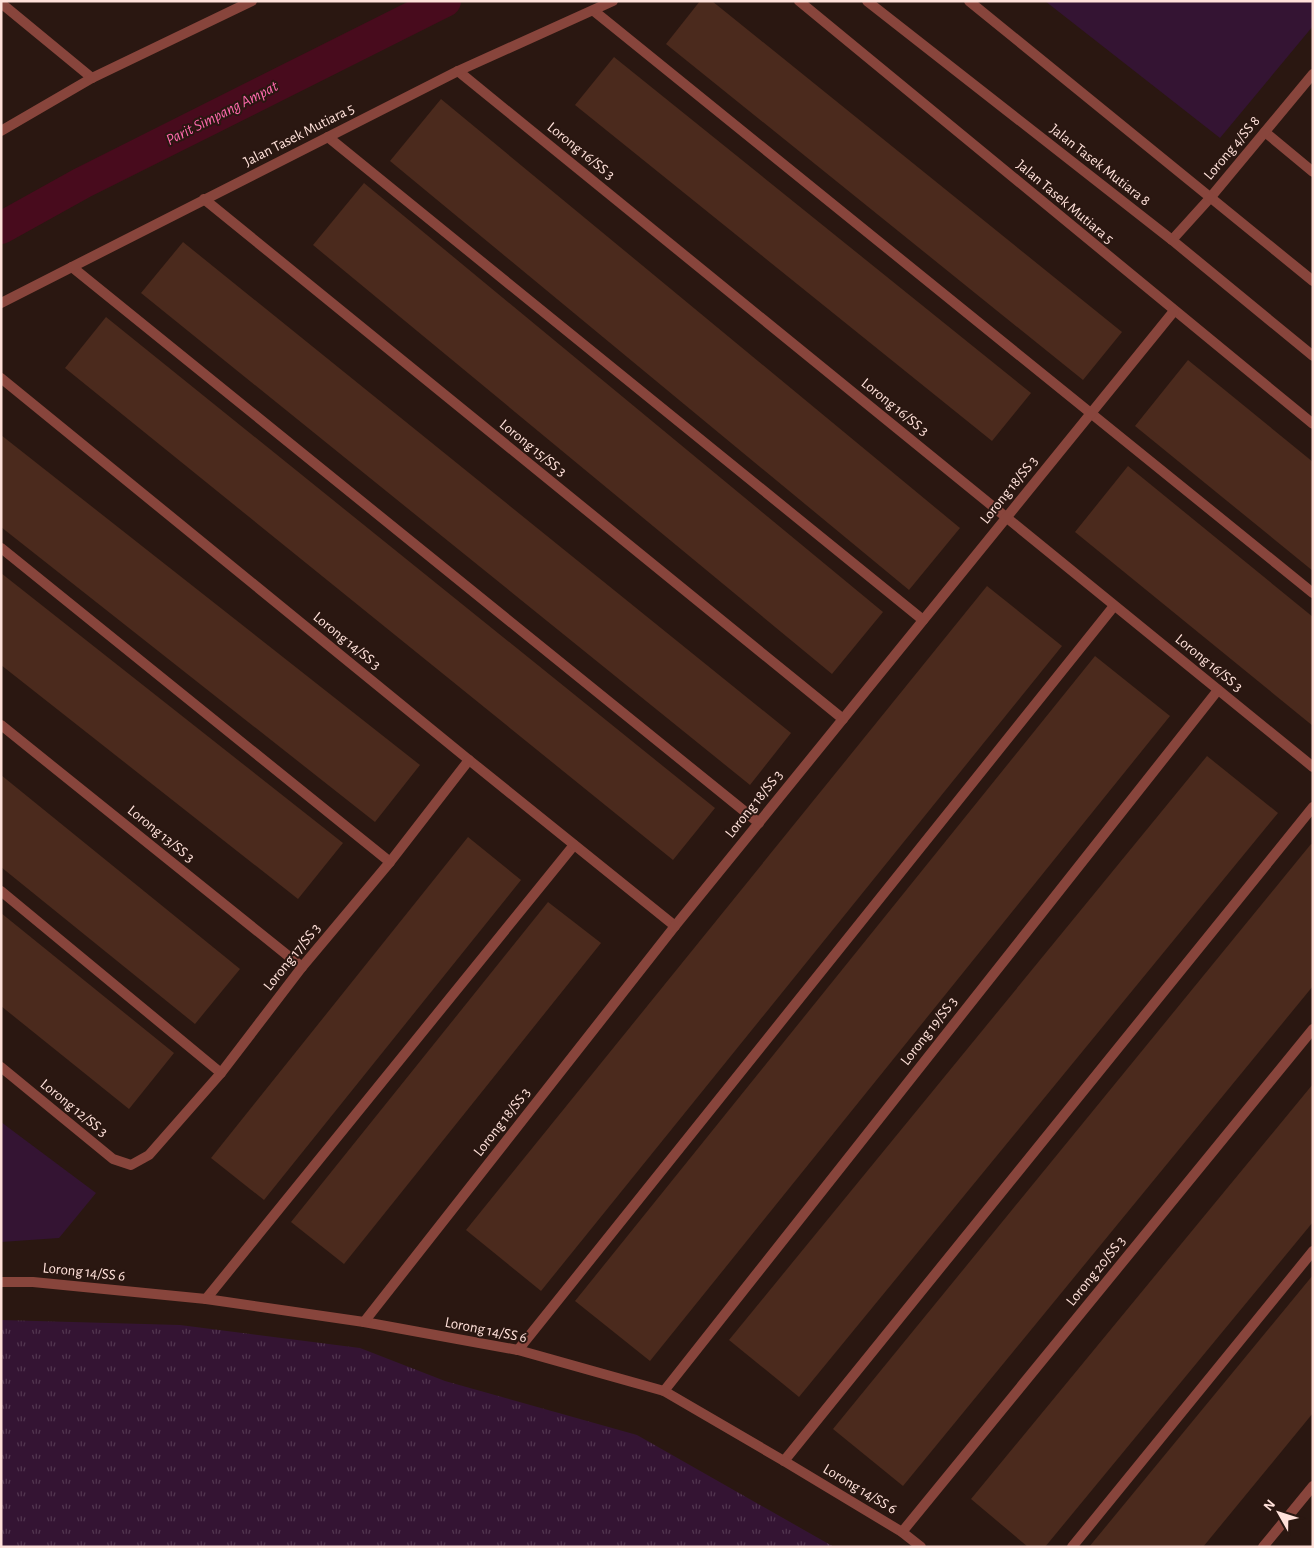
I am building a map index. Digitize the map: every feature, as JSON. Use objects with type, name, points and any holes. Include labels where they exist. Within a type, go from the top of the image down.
[{"type":"street","points":[[1,131],[92,78],[252,1]]},
{"type":"street","name":"Jalan Tasek Mutiara 5","points":[[799,1],[1313,424]]},
{"type":"street","name":"Jalan Tasek Mutiara 8","points":[[867,1],[1172,240],[1313,356]]},
{"type":"street","points":[[969,1],[1313,281]]},
{"type":"street","name":"Jalan Tasek Mutiara 5","points":[[1,303],[458,71],[594,11],[610,2]]},
{"type":"street","points":[[1,3],[92,78]]},
{"type":"street","points":[[594,11],[1313,592]]},
{"type":"street","name":"Lorong 16/SS 3","points":[[458,71],[1313,767]]},
{"type":"street","name":"Lorong 4/SS 8","points":[[1172,240],[1210,198],[1313,74]]},
{"type":"street","points":[[1265,132],[1313,172]]},
{"type":"street","points":[[328,137],[923,620]]},
{"type":"street","name":"Lorong 15/SS 3","points":[[204,199],[843,719]]},
{"type":"street","points":[[72,267],[759,822]]},
{"type":"street","name":"Lorong 18/SS 3","points":[[364,1322],[675,926],[1174,311]]},
{"type":"street","name":"Lorong 14/SS 3","points":[[1,378],[675,926]]},
{"type":"street","points":[[1,548],[390,862]]},
{"type":"street","points":[[518,1350],[1114,606]]},
{"type":"street","name":"Lorong 19/SS 3","points":[[664,1391],[1218,690]]},
{"type":"street","name":"Lorong 13/SS 3","points":[[1,725],[302,967]]},
{"type":"street","name":"Lorong 17/SS 3","points":[[131,1165],[149,1155],[221,1073],[302,967],[390,862],[469,760]]},
{"type":"street","points":[[784,1461],[1313,807]]},
{"type":"street","points":[[206,1299],[574,845]]},
{"type":"street","points":[[1,891],[221,1073]]},
{"type":"street","name":"Lorong 20/SS 3","points":[[902,1532],[1313,1029]]},
{"type":"street","name":"Lorong 12/SS 3","points":[[1,1067],[114,1159],[131,1165]]},
{"type":"street","points":[[1072,1547],[1313,1252]]},
{"type":"street","name":"Lorong 14/SS 6","points":[[1,1282],[33,1282],[206,1299],[364,1322],[518,1350],[664,1391],[902,1532],[921,1547]]},
{"type":"street","points":[[1263,1547],[1313,1486]]},
{"type":"green space","points":[[1045,1],[1313,1],[1313,26],[1220,138]]},
{"type":"green space","points":[[1,1122],[96,1193],[59,1238],[1,1242]]},
{"type":"green space","points":[[1,1320],[180,1325],[360,1348],[445,1381],[637,1435],[834,1547],[1,1547]]},
{"type":"building","points":[[700,1],[712,1],[1122,332],[1083,380],[666,44]]},
{"type":"building","points":[[614,57],[1031,393],[992,441],[575,105]]},
{"type":"building","points":[[441,99],[960,528],[909,590],[390,161]]},
{"type":"building","points":[[364,183],[883,612],[832,674],[313,245]]},
{"type":"building","points":[[183,242],[791,733],[750,785],[141,293]]},
{"type":"building","points":[[106,317],[715,808],[673,860],[65,368]]},
{"type":"building","points":[[1188,360],[1313,462],[1313,571],[1135,426]]},
{"type":"building","points":[[1,435],[420,765],[375,822],[1,527]]},
{"type":"building","points":[[1128,466],[1313,617],[1313,726],[1075,532]]},
{"type":"building","points":[[1,573],[343,843],[298,899],[1,665]]},
{"type":"building","points":[[987,586],[1062,646],[541,1291],[466,1230]]},
{"type":"building","points":[[1095,656],[1170,716],[650,1361],[575,1301]]},
{"type":"building","points":[[1207,756],[1278,813],[799,1397],[729,1340]]},
{"type":"building","points":[[1,775],[240,969],[195,1024],[1,867]]},
{"type":"building","points":[[468,837],[521,880],[264,1200],[211,1158]]},
{"type":"building","points":[[1311,844],[1313,845],[1313,986],[903,1486],[833,1429]]},
{"type":"building","points":[[548,902],[601,943],[344,1264],[291,1222]]},
{"type":"building","points":[[1,913],[174,1053],[129,1109],[1,1006]]},
{"type":"building","points":[[1313,1084],[1313,1222],[1045,1547],[1028,1547],[971,1499]]},
{"type":"building","points":[[1313,1275],[1313,1413],[1203,1547],[1089,1547]]},
{"type":"waterway","name":"Parit Simpang Ampat","points":[[1,228],[82,183],[445,1]]}]
